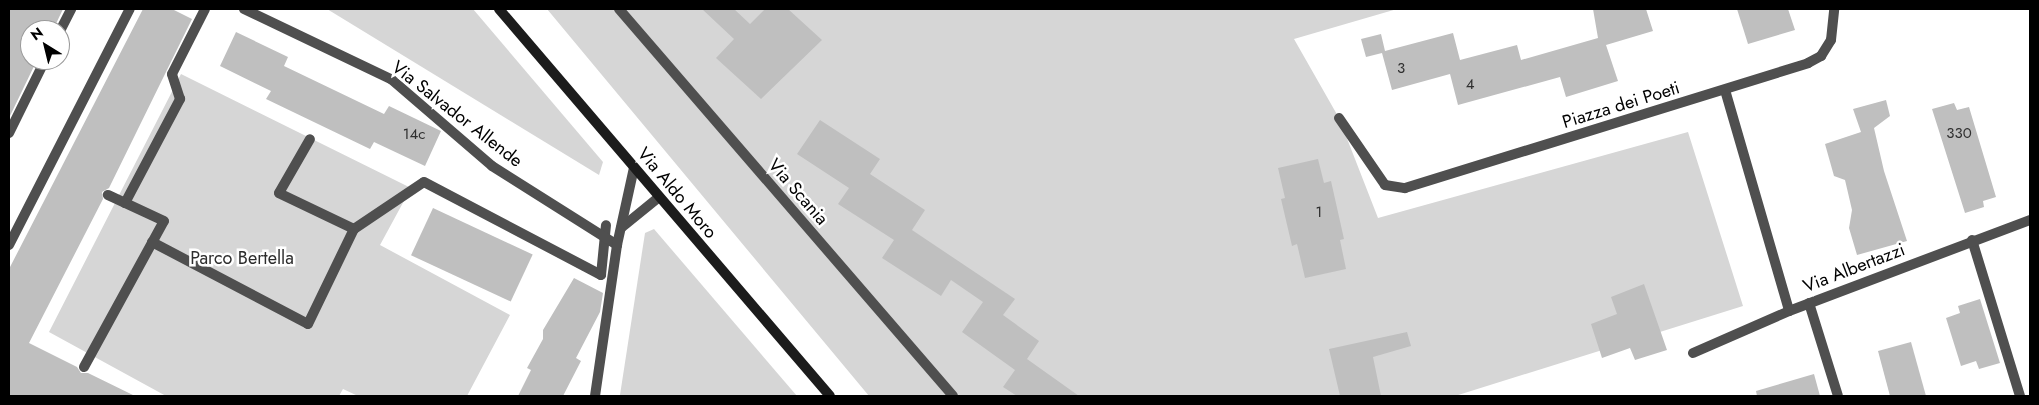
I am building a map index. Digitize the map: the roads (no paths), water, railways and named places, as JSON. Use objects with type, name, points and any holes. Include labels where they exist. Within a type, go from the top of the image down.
[{"type":"main road","name":"Via Aldo Moro","points":[[500,9],[830,396]]},
{"type":"street","points":[[9,245],[130,9]]},
{"type":"street","points":[[125,203],[180,99],[172,74],[205,9]]},
{"type":"street","name":"Via Salvador Allende","points":[[244,9],[391,79],[492,166],[617,245]]},
{"type":"street","name":"Via Scania","points":[[619,9],[953,396]]},
{"type":"street","name":"Piazza dei Poeti","points":[[1339,118],[1385,185],[1405,188],[1808,63],[1822,56],[1831,40],[1834,9]]},
{"type":"street","points":[[9,133],[41,70]]},
{"type":"street","points":[[1725,90],[1789,311]]},
{"type":"street","points":[[310,139],[280,193],[354,229]]},
{"type":"street","points":[[595,396],[617,245],[634,168]]},
{"type":"street","points":[[152,242],[308,324],[354,229],[424,182],[601,275],[606,225]]},
{"type":"street","points":[[84,367],[164,222],[108,195]]},
{"type":"street","points":[[621,228],[659,197]]},
{"type":"street","name":"Via Albertazzi","points":[[1693,353],[1809,303],[1972,240],[2030,220]]},
{"type":"street","points":[[1972,240],[2020,396]]},
{"type":"street","points":[[1809,303],[1838,396]]},
{"type":"park label","name":"Parco Bertella","points":[[242,258]]}]
